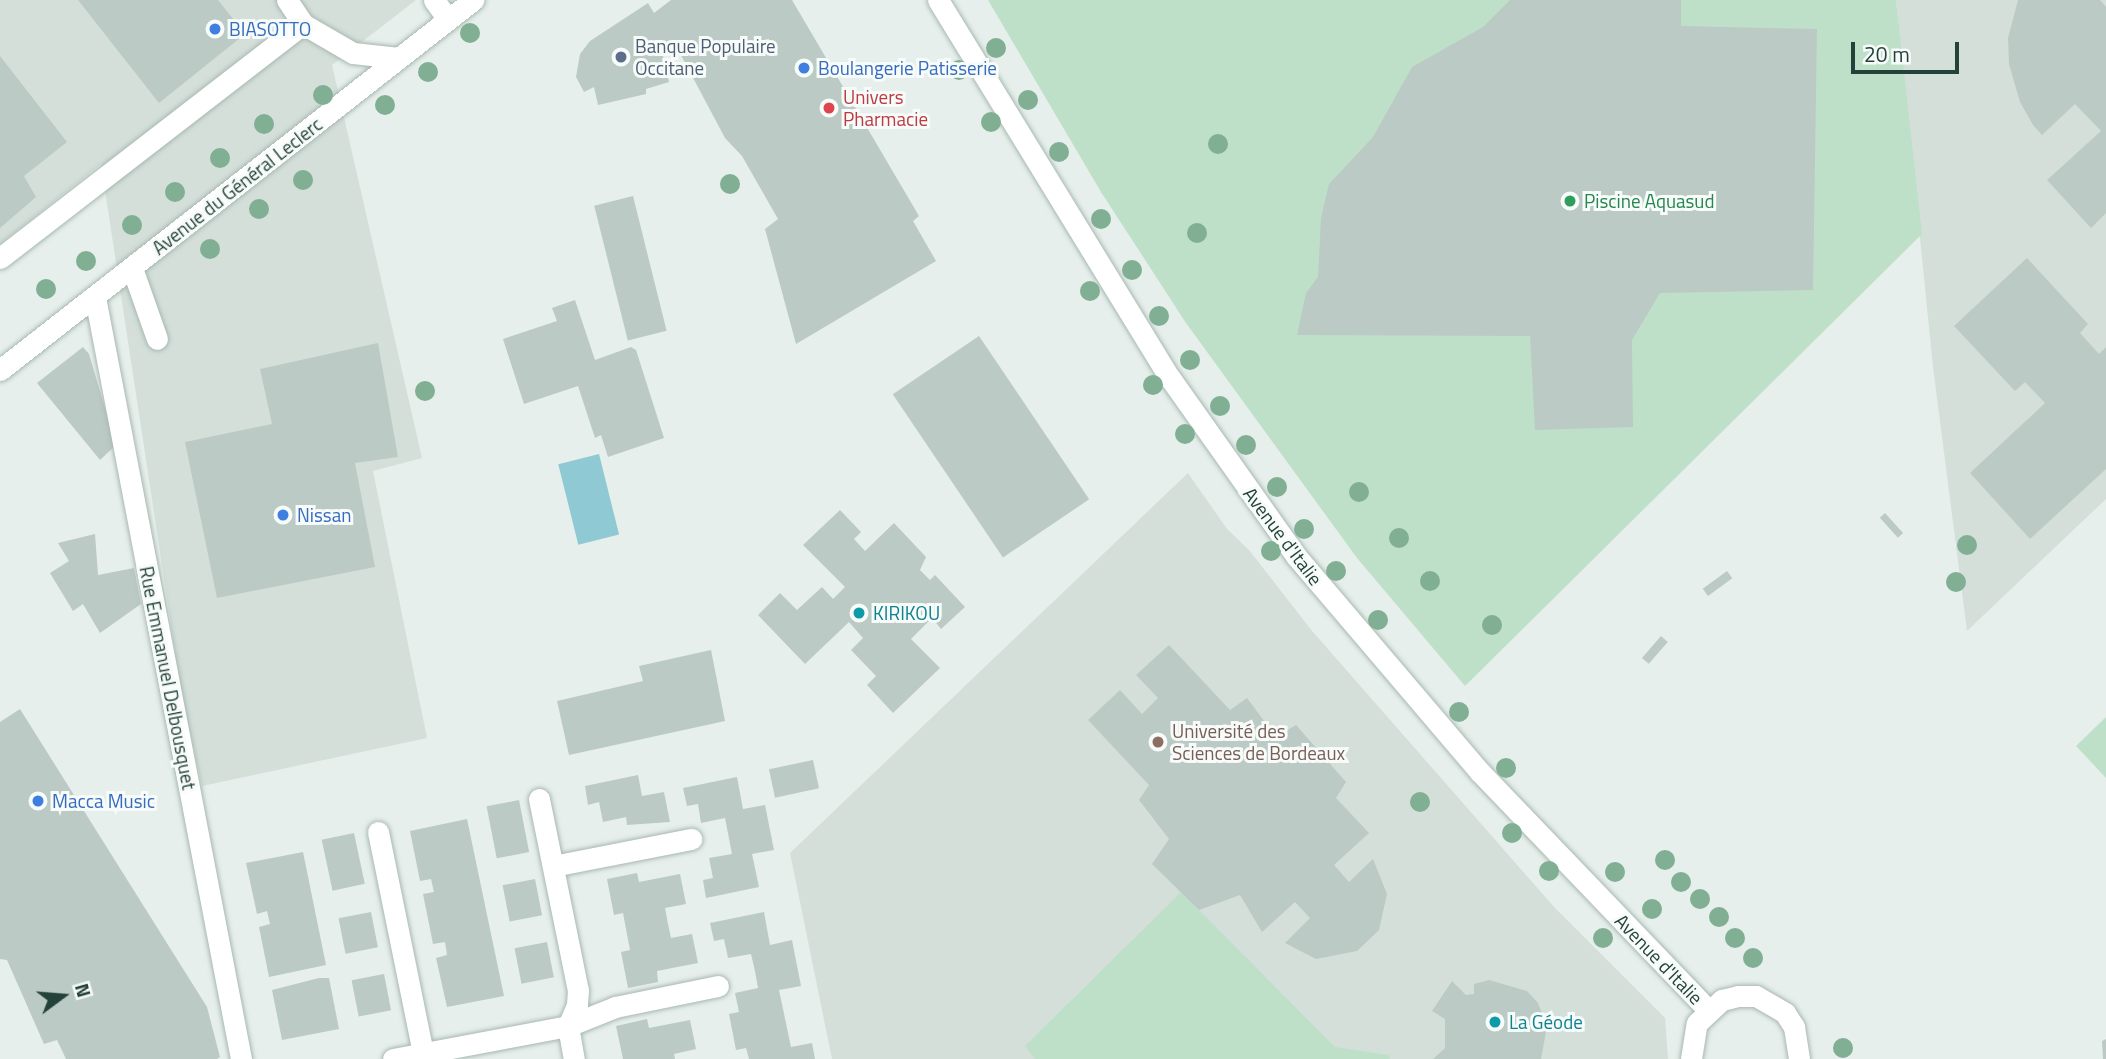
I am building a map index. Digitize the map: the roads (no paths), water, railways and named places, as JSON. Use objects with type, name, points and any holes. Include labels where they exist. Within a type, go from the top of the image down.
[{"type":"street","points":[[287,0],[303,24],[353,52],[399,58]]},
{"type":"street","points":[[434,0],[449,19]]},
{"type":"street","name":"Avenue du Général Leclerc","points":[[0,370],[473,0]]},
{"type":"street","name":"Avenue d'Italie","points":[[938,0],[1007,119],[1170,378],[1296,556],[1480,772],[1708,1010]]},
{"type":"street","points":[[0,258],[303,24]]},
{"type":"street","points":[[132,268],[157,339]]},
{"type":"street","name":"Rue Emmanuel Delbousquet","points":[[95,297],[241,1059]]},
{"type":"street","points":[[540,799],[578,990],[577,1005],[568,1026],[574,1059]]},
{"type":"street","points":[[377,832],[423,1053]]},
{"type":"street","points":[[553,866],[691,839]]},
{"type":"street","points":[[393,1059],[568,1026],[615,1007],[718,986]]},
{"type":"street","points":[[1691,1059],[1691,1040],[1708,1010],[1738,996],[1771,1002],[1794,1027],[1799,1059]]},
{"type":"water","points":[[599,454],[619,535],[578,545],[558,464]]},
{"type":"place","name":"BIASOTTO","points":[[215,29]]},
{"type":"place","name":"Banque Populaire Occitane","points":[[621,57]]},
{"type":"place","name":"Boulangerie Patisserie","points":[[804,68]]},
{"type":"place","name":"Univers Pharmacie","points":[[829,108]]},
{"type":"place","name":"Piscine Aquasud","points":[[1570,201]]},
{"type":"place","name":"Nissan","points":[[283,515]]},
{"type":"place","name":"KIRIKOU","points":[[859,613]]},
{"type":"place","name":"Université des Sciences de Bordeaux","points":[[1158,742]]},
{"type":"place","name":"Macca Music","points":[[38,801]]},
{"type":"place","name":"La Géode","points":[[1495,1022]]}]
